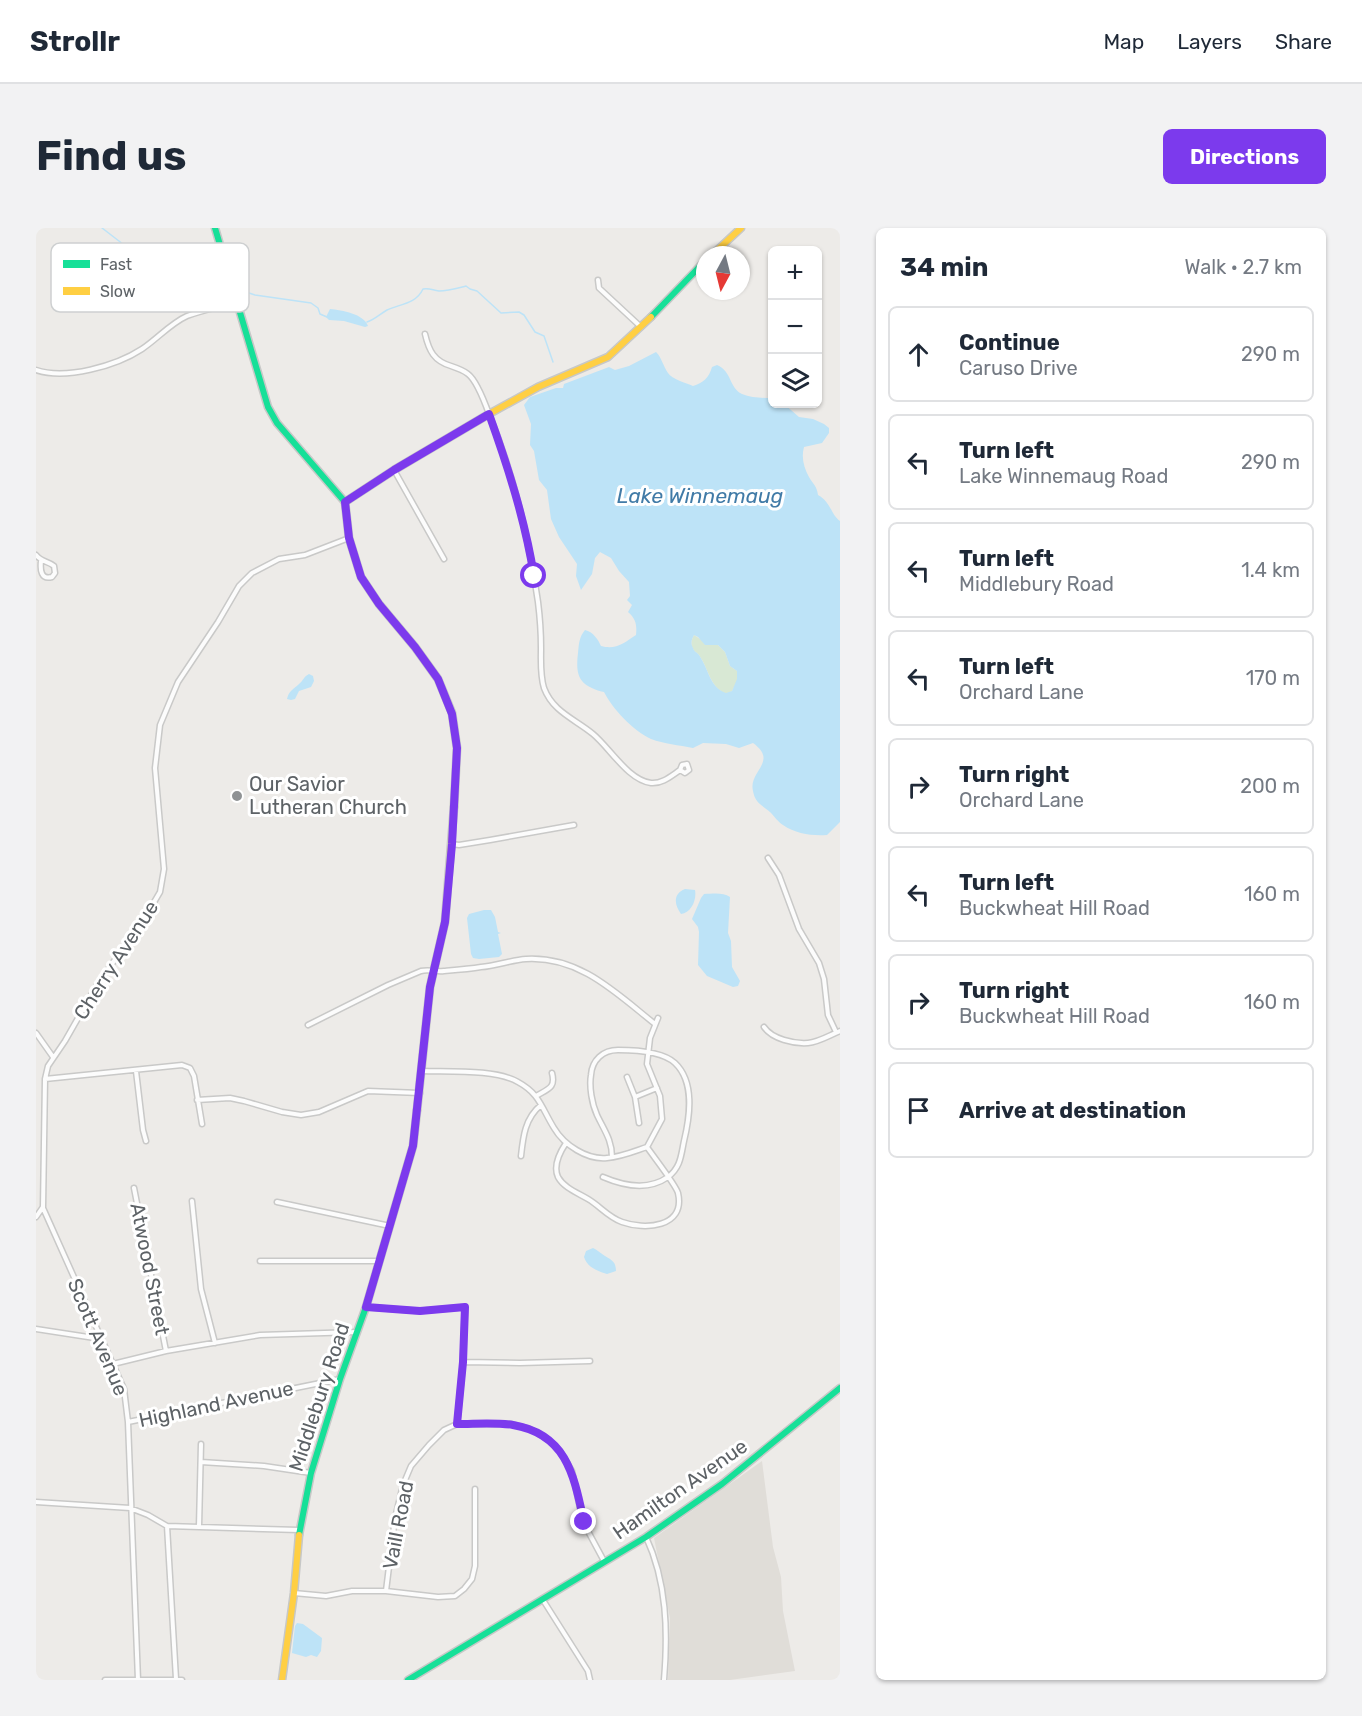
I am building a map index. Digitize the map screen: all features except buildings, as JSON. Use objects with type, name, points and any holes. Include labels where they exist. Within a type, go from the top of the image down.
[{"type":"street","points":[[215,228],[219,243]]},
{"type":"street","points":[[722,246],[741,228]]},
{"type":"street","points":[[239,312],[268,407],[277,423],[345,502],[489,414],[538,387],[608,357],[696,270]]},
{"type":"street","points":[[598,280],[600,288],[641,327]]},
{"type":"street","points":[[36,370],[45,373],[67,374],[98,367],[141,350],[186,316],[200,312]]},
{"type":"street","points":[[425,334],[428,347],[436,359],[470,375],[489,414],[506,464],[528,544],[541,625],[541,674],[544,688],[551,701],[561,713],[592,733],[633,775],[652,783],[661,782],[680,770]]},
{"type":"street","points":[[394,470],[444,559]]},
{"type":"street","name":"Middlebury Road","points":[[282,1680],[294,1593],[298,1530],[311,1473],[340,1379],[366,1307],[413,1146],[428,998],[445,922],[452,844],[457,748],[450,708],[442,686],[431,667],[379,604],[361,577],[349,538],[345,502]]},
{"type":"street","name":"Cherry Avenue","points":[[43,1207],[45,1079],[48,1066],[98,983],[143,921],[160,892],[164,869],[155,768],[160,725],[178,682],[239,586],[252,573],[279,559],[305,555],[349,538]]},
{"type":"street","points":[[36,555],[40,561],[43,576],[52,577],[54,566],[40,561]]},
{"type":"street","points":[[452,844],[459,845],[574,825]]},
{"type":"street","points":[[764,1027],[771,1034],[780,1038],[808,1043],[822,1040],[838,1032],[828,1015],[824,979],[819,963],[799,929],[779,875],[768,858]]},
{"type":"street","points":[[308,1025],[421,971],[480,968],[526,959],[560,962],[581,969],[608,985],[655,1024]]},
{"type":"street","points":[[422,1071],[495,1074],[515,1080],[532,1090],[555,1130],[566,1143],[587,1155],[612,1157],[647,1147],[662,1119],[660,1096],[647,1064],[650,1038],[658,1018]]},
{"type":"street","points":[[36,1033],[53,1057]]},
{"type":"street","points":[[603,1178],[641,1186],[653,1184],[676,1170],[682,1158],[688,1116],[687,1087],[683,1072],[664,1056],[616,1050],[602,1053],[594,1062],[590,1085],[593,1102],[610,1140],[612,1157]]},
{"type":"street","points":[[45,1079],[182,1065],[190,1068],[194,1076],[202,1124]]},
{"type":"street","points":[[136,1071],[142,1130],[146,1141]]},
{"type":"street","points":[[536,1096],[553,1086],[552,1072]]},
{"type":"street","points":[[627,1077],[635,1097],[639,1123]]},
{"type":"street","points":[[635,1097],[657,1088]]},
{"type":"street","points":[[197,1100],[230,1098],[301,1115],[319,1112],[368,1091],[420,1093]]},
{"type":"street","points":[[521,1156],[523,1136],[530,1118],[541,1105]]},
{"type":"street","points":[[566,1143],[559,1154],[557,1165],[557,1176],[563,1184],[594,1203],[605,1214],[621,1222],[644,1227],[663,1224],[674,1216],[678,1206],[678,1192],[647,1147]]},
{"type":"street","name":"Atwood Street","points":[[134,1188],[166,1351]]},
{"type":"street","points":[[192,1201],[201,1289],[215,1343]]},
{"type":"street","points":[[277,1202],[390,1226]]},
{"type":"street","points":[[36,1217],[43,1207]]},
{"type":"street","name":"Scott Avenue","points":[[43,1207],[124,1389],[128,1422],[138,1679]]},
{"type":"street","points":[[260,1261],[380,1261]]},
{"type":"street","points":[[366,1307],[420,1311],[465,1307],[457,1424],[511,1424],[530,1429],[546,1438],[560,1451],[572,1471],[584,1522],[604,1561]]},
{"type":"street","points":[[36,1329],[101,1339]]},
{"type":"street","points":[[113,1364],[166,1351],[260,1335],[357,1332]]},
{"type":"street","points":[[463,1362],[590,1361]]},
{"type":"street","name":"Highland Avenue","points":[[128,1422],[340,1379]]},
{"type":"street","name":"Hamilton Avenue","points":[[408,1680],[646,1538],[722,1484],[840,1388]]},
{"type":"street","name":"Vaill Road","points":[[294,1593],[326,1596],[352,1591],[386,1591],[395,1518],[407,1475],[411,1466],[436,1438],[444,1430],[457,1424]]},
{"type":"street","points":[[199,1526],[201,1444]]},
{"type":"street","points":[[201,1462],[264,1466],[311,1473]]},
{"type":"street","points":[[386,1591],[438,1597],[455,1596],[464,1589],[472,1579],[475,1566],[475,1489]]},
{"type":"street","points":[[36,1502],[130,1508],[167,1526],[298,1530]]},
{"type":"street","points":[[167,1526],[176,1679]]},
{"type":"street","points":[[646,1538],[654,1554],[666,1612],[664,1680]]},
{"type":"street","points":[[543,1600],[588,1671],[590,1680]]},
{"type":"street","points":[[105,1680],[182,1680]]},
{"type":"shaded area","points":[[762,1461],[773,1547],[781,1577],[783,1611],[795,1671],[730,1680],[668,1680],[670,1618],[654,1538]]},
{"type":"green space","points":[[694,635],[703,641],[718,645],[725,652],[730,666],[737,671],[738,679],[732,691],[726,694],[720,691],[713,682],[699,655],[692,647]]},
{"type":"water","points":[[330,309],[362,318],[368,326],[329,320],[326,317]]},
{"type":"water","name":"Lake Winnemaug","points":[[656,352],[670,375],[693,386],[705,379],[712,367],[717,365],[725,371],[735,388],[742,394],[768,398],[768,408],[789,408],[799,417],[813,419],[829,428],[829,433],[822,443],[804,447],[803,455],[806,470],[818,495],[826,501],[840,521],[840,822],[827,835],[804,834],[788,828],[757,801],[753,784],[761,767],[763,756],[753,743],[739,748],[726,744],[703,743],[693,748],[651,739],[637,731],[624,719],[604,692],[589,687],[581,679],[577,661],[579,644],[585,630],[595,636],[601,646],[606,647],[620,645],[636,635],[635,622],[628,612],[632,605],[627,600],[630,596],[629,582],[611,558],[600,552],[595,558],[592,574],[581,590],[576,576],[577,564],[559,537],[551,519],[547,490],[539,480],[534,451],[530,445],[531,424],[524,405],[530,397],[556,388],[563,388],[564,384],[609,367],[615,370],[629,366]],"holes":[[[694,635],[705,645],[718,645],[725,652],[730,666],[737,671],[737,679],[732,691],[726,693],[713,682],[692,646]]]},
{"type":"water","points":[[309,674],[313,676],[314,681],[311,687],[299,691],[295,699],[287,699],[290,692]]},
{"type":"water","points":[[685,889],[695,890],[695,898],[690,909],[681,914],[676,900],[678,894]]},
{"type":"water","points":[[704,894],[721,894],[730,897],[728,933],[731,941],[732,967],[740,981],[738,986],[733,987],[707,976],[698,965],[699,932],[692,919]]},
{"type":"water","points":[[491,910],[498,932],[501,933],[498,934],[502,954],[499,957],[479,959],[473,958],[471,954],[467,918],[469,914]]},
{"type":"water","points":[[593,1248],[613,1262],[616,1271],[607,1274],[590,1266],[584,1257],[586,1251]]},
{"type":"water","points":[[297,1623],[303,1624],[322,1638],[321,1651],[317,1657],[292,1653]]},
{"type":"waterway","points":[[102,228],[122,243]]},
{"type":"waterway","points":[[367,322],[387,310],[412,301],[423,289],[442,291],[466,286],[477,291],[501,313],[519,312],[524,315],[535,332],[544,336],[553,362]]},
{"type":"waterway","points":[[249,293],[311,303],[318,308],[320,314],[327,317]]},
{"type":"traffic: fast","points":[[215,228],[219,243]]},
{"type":"traffic: fast","points":[[651,317],[696,270]]},
{"type":"traffic: fast","points":[[240,312],[268,407],[277,423],[345,502],[349,538],[361,577],[379,604],[438,679],[452,713],[457,748],[454,807]]},
{"type":"traffic: fast","points":[[299,1535],[311,1473],[340,1379],[366,1307],[413,1146],[417,1110]]},
{"type":"traffic: fast","points":[[408,1680],[646,1537],[722,1484],[840,1388]]},
{"type":"traffic: slow","points":[[722,246],[741,228]]},
{"type":"traffic: slow","points":[[345,502],[489,414],[538,387],[608,357],[651,317]]},
{"type":"traffic: slow","points":[[417,1110],[430,987],[445,922],[454,807]]},
{"type":"traffic: slow","points":[[282,1680],[299,1535]]},
{"type":"place","name":"Our Savior Lutheran Church","points":[[237,796]]},
{"type":"route","points":[[534,576],[521,514],[489,414],[345,502],[349,538],[361,577],[379,604],[431,667],[438,679],[446,694],[452,714],[457,748],[445,922],[430,987],[413,1146],[366,1307],[420,1311],[465,1307],[457,1424],[511,1424],[530,1429],[546,1438],[560,1451],[572,1471],[584,1522]]}]
